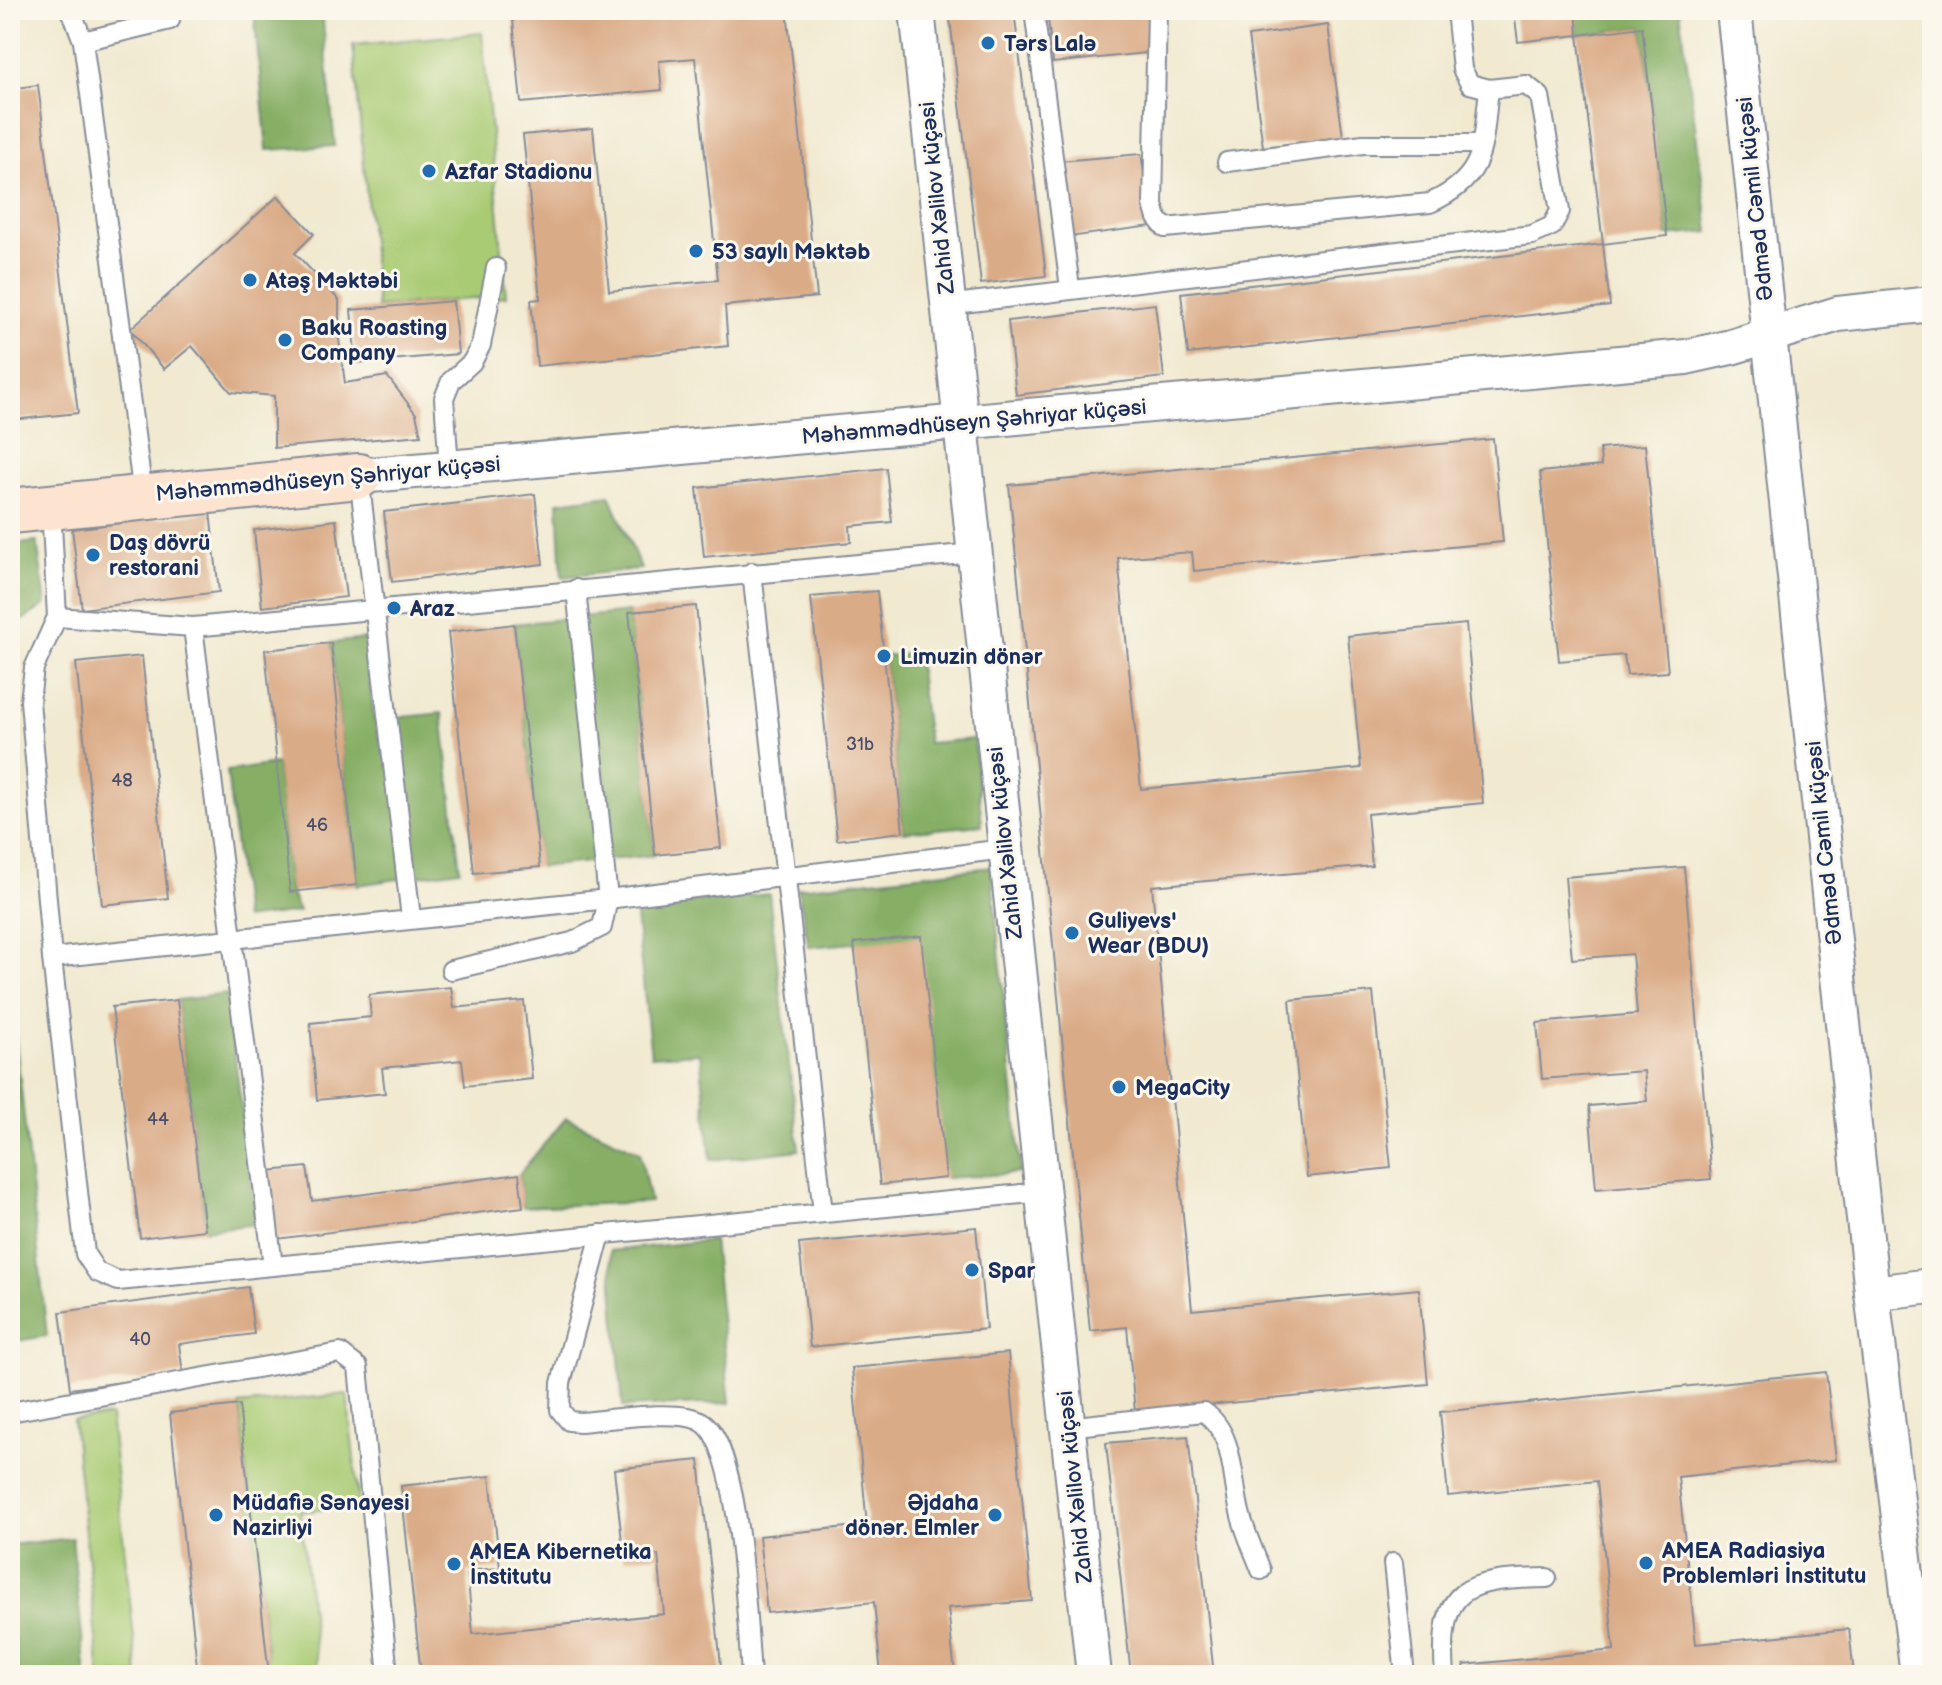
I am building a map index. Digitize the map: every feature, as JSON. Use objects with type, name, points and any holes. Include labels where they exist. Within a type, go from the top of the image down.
[{"type":"street","name":"Zahid Xəlilov küçəsi","points":[[917,10],[1094,1675]]},
{"type":"street","name":"Ədməd Cəmil küçəsi","points":[[1734,10],[1872,1293],[1918,1675]]},
{"type":"street","name":"Məhəmmədhüseyn Şəhriyar küçəsi","points":[[30,508],[449,467],[1686,357],[1838,314],[1932,304]]},
{"type":"street","points":[[1872,1293],[1932,1286]]},
{"type":"lane","points":[[71,10],[83,41],[143,495]]},
{"type":"lane","points":[[1034,10],[1070,288]]},
{"type":"lane","points":[[1157,10],[1153,205],[1157,218],[1165,228],[1430,203],[1454,193],[1468,180],[1479,163],[1489,89]]},
{"type":"lane","points":[[946,305],[1532,235],[1552,226],[1560,211],[1540,96],[1526,85],[1489,89],[1470,84],[1462,69],[1456,10]]},
{"type":"lane","points":[[83,41],[170,20]]},
{"type":"lane","points":[[1227,162],[1363,144],[1482,144]]},
{"type":"lane","points":[[449,467],[444,398],[451,381],[472,362],[481,345],[496,268]]},
{"type":"lane","points":[[359,476],[411,918]]},
{"type":"lane","points":[[30,508],[57,617],[34,668],[30,701],[52,958],[85,1254],[97,1272],[118,1281],[1042,1192]]},
{"type":"lane","points":[[57,617],[193,627],[974,553]]},
{"type":"lane","points":[[752,572],[823,1213]]},
{"type":"lane","points":[[451,970],[572,942],[602,927],[608,899],[576,589]]},
{"type":"lane","points":[[193,627],[273,1266]]},
{"type":"lane","points":[[52,958],[608,899],[1004,849]]},
{"type":"lane","points":[[601,1234],[561,1383],[560,1410],[569,1421],[580,1422],[682,1416],[703,1422],[715,1436],[723,1450],[739,1528],[751,1675]]},
{"type":"lane","points":[[10,1412],[340,1353],[358,1367],[388,1675]]},
{"type":"lane","points":[[1067,1427],[1204,1412],[1217,1421],[1227,1439],[1241,1518],[1261,1570]]},
{"type":"lane","points":[[1393,1563],[1405,1675]]},
{"type":"lane","points":[[1445,1675],[1444,1622],[1450,1606],[1463,1593],[1475,1584],[1494,1579],[1547,1578]]},
{"type":"green space","points":[[254,10],[330,10],[323,21],[335,146],[267,150]]},
{"type":"green space","points":[[1576,10],[1680,10],[1709,232],[1667,236],[1642,27],[1578,35]]},
{"type":"green space","name":"Azfar Stadionu","points":[[482,33],[506,296],[377,307],[353,45]]},
{"type":"green space","points":[[610,495],[641,569],[562,577],[558,502]]},
{"type":"green space","points":[[37,542],[46,604],[10,629],[10,545]]},
{"type":"green space","points":[[629,612],[655,855],[540,867],[514,624]]},
{"type":"green space","points":[[365,639],[374,720],[442,713],[460,870],[357,885],[331,643]]},
{"type":"green space","points":[[917,654],[928,743],[974,739],[982,825],[903,832],[884,656]]},
{"type":"green space","points":[[277,764],[290,892],[299,912],[244,919],[227,771]]},
{"type":"green space","points":[[991,867],[1021,1173],[946,1178],[854,943],[809,947],[798,888]]},
{"type":"green space","points":[[769,894],[799,1150],[711,1160],[700,1053],[651,1056],[635,907]]},
{"type":"green space","points":[[10,985],[47,1336],[10,1342]]},
{"type":"green space","points":[[227,994],[256,1224],[205,1230],[177,1000]]},
{"type":"green space","points":[[566,1118],[640,1152],[650,1202],[523,1207],[519,1174]]},
{"type":"green space","points":[[713,1240],[730,1403],[623,1407],[610,1251]]},
{"type":"green space","points":[[347,1394],[359,1505],[300,1512],[318,1675],[269,1675],[239,1405]]},
{"type":"green space","points":[[110,1416],[138,1675],[100,1675],[73,1420]]},
{"type":"green space","points":[[72,1538],[86,1675],[18,1675],[10,1600],[10,1545]]},
{"type":"building","points":[[512,10],[787,10],[817,297],[725,306],[728,346],[537,366],[531,300],[540,299],[523,135],[593,128],[609,291],[718,280],[695,58],[659,61],[662,90],[521,103]]},
{"type":"building","points":[[949,10],[1014,10],[1046,276],[981,284]]},
{"type":"building","points":[[1047,10],[1149,10],[1154,52],[1053,63]]},
{"type":"building","points":[[1514,10],[1576,10],[1578,35],[1518,42]]},
{"type":"building","points":[[1328,25],[1343,137],[1263,147],[1248,36]]},
{"type":"building","points":[[1642,27],[1667,236],[1603,244],[1578,35]]},
{"type":"building","points":[[38,85],[78,413],[12,420],[10,89]]},
{"type":"building","points":[[1141,154],[1152,226],[1069,237],[1060,161]]},
{"type":"building","points":[[278,196],[314,234],[295,253],[339,300],[339,340],[345,383],[387,376],[416,414],[421,435],[274,448],[274,396],[231,392],[192,346],[164,369],[130,329]]},
{"type":"building","points":[[1603,244],[1610,306],[1188,354],[1181,293]]},
{"type":"building","points":[[453,301],[458,354],[356,363],[351,310]]},
{"type":"building","points":[[1155,304],[1164,377],[1016,395],[1008,321]]},
{"type":"building","name":"MegaCity","points":[[1493,439],[1503,542],[1194,571],[1192,552],[1118,558],[1141,789],[1361,768],[1348,636],[1466,624],[1483,803],[1367,814],[1372,866],[1152,886],[1192,1310],[1419,1289],[1428,1384],[1135,1412],[1127,1327],[1090,1331],[1009,485]]},
{"type":"building","points":[[1645,445],[1668,672],[1627,675],[1624,655],[1559,661],[1540,472],[1601,466],[1600,449]]},
{"type":"building","points":[[886,468],[892,522],[850,526],[851,542],[704,557],[697,488]]},
{"type":"building","points":[[535,494],[543,564],[392,582],[384,512]]},
{"type":"building","points":[[210,512],[219,592],[82,609],[72,529]]},
{"type":"building","points":[[336,520],[346,597],[262,607],[254,530]]},
{"type":"building","points":[[877,591],[903,832],[837,840],[811,597]]},
{"type":"building","points":[[696,606],[721,848],[655,855],[629,612]]},
{"type":"building","points":[[514,624],[540,867],[474,873],[448,632]]},
{"type":"building","points":[[331,643],[357,885],[290,892],[265,650]]},
{"type":"building","points":[[142,656],[168,898],[102,905],[76,663]]},
{"type":"building","points":[[1684,867],[1711,1179],[1596,1189],[1589,1106],[1647,1101],[1644,1071],[1542,1079],[1537,1023],[1637,1014],[1632,954],[1572,959],[1565,877]]},
{"type":"building","points":[[921,936],[946,1178],[880,1185],[854,943]]},
{"type":"building","points":[[451,987],[454,1008],[524,1001],[532,1079],[465,1086],[462,1060],[382,1068],[385,1093],[317,1100],[310,1023],[371,1017],[369,995]]},
{"type":"building","points":[[1373,992],[1391,1168],[1307,1177],[1290,1000]]},
{"type":"building","points":[[177,1000],[205,1230],[140,1238],[112,1007]]},
{"type":"building","points":[[307,1167],[312,1201],[519,1174],[523,1207],[277,1239],[268,1171]]},
{"type":"building","points":[[976,1227],[986,1329],[810,1347],[799,1244]]},
{"type":"building","points":[[248,1287],[254,1334],[179,1344],[183,1374],[70,1389],[60,1312]]},
{"type":"building","points":[[1008,1353],[1032,1601],[948,1608],[955,1675],[881,1675],[874,1602],[767,1613],[759,1536],[867,1525],[852,1368]]},
{"type":"building","name":"AMEA Radiasiya Problemləri İnstitutu","points":[[1826,1372],[1836,1460],[1678,1477],[1696,1644],[1849,1629],[1854,1675],[1465,1675],[1464,1665],[1614,1650],[1597,1481],[1448,1496],[1440,1412]]},
{"type":"building","name":"Müdafiə Sənayesi Nazirliyi","points":[[239,1405],[269,1675],[198,1675],[170,1413]]},
{"type":"building","points":[[1188,1436],[1214,1675],[1131,1675],[1106,1443]]},
{"type":"building","name":"AMEA Kibernetika İnstitutu","points":[[699,1460],[722,1675],[421,1675],[401,1486],[490,1476],[500,1568],[467,1571],[473,1634],[664,1614],[658,1555],[624,1559],[614,1469]]},
{"type":"place","name":"Tərs Lalə","points":[[988,43]]},
{"type":"place","name":"Azfar Stadionu","points":[[429,171]]},
{"type":"place","name":"53 saylı Məktəb","points":[[696,251]]},
{"type":"place","name":"Atəş Məktəbi","points":[[250,280]]},
{"type":"place","name":"Baku Roasting Company","points":[[285,340]]},
{"type":"place","name":"Daş dövrü restorani","points":[[93,555]]},
{"type":"place","name":"Araz","points":[[394,608]]},
{"type":"place","name":"Limuzin dönər","points":[[884,656]]},
{"type":"place","name":"Guliyevs' Wear (BDU)","points":[[1072,933]]},
{"type":"place","name":"MegaCity","points":[[1119,1087]]},
{"type":"place","name":"Spar","points":[[972,1270]]},
{"type":"place","name":"Müdafiə Sənayesi Nazirliyi","points":[[216,1515]]},
{"type":"place","name":"Əjdaha dönər. Elmler","points":[[995,1515]]},
{"type":"place","name":"AMEA Radiasiya Problemləri İnstitutu","points":[[1646,1563]]},
{"type":"place","name":"AMEA Kibernetika İnstitutu","points":[[454,1564]]}]
